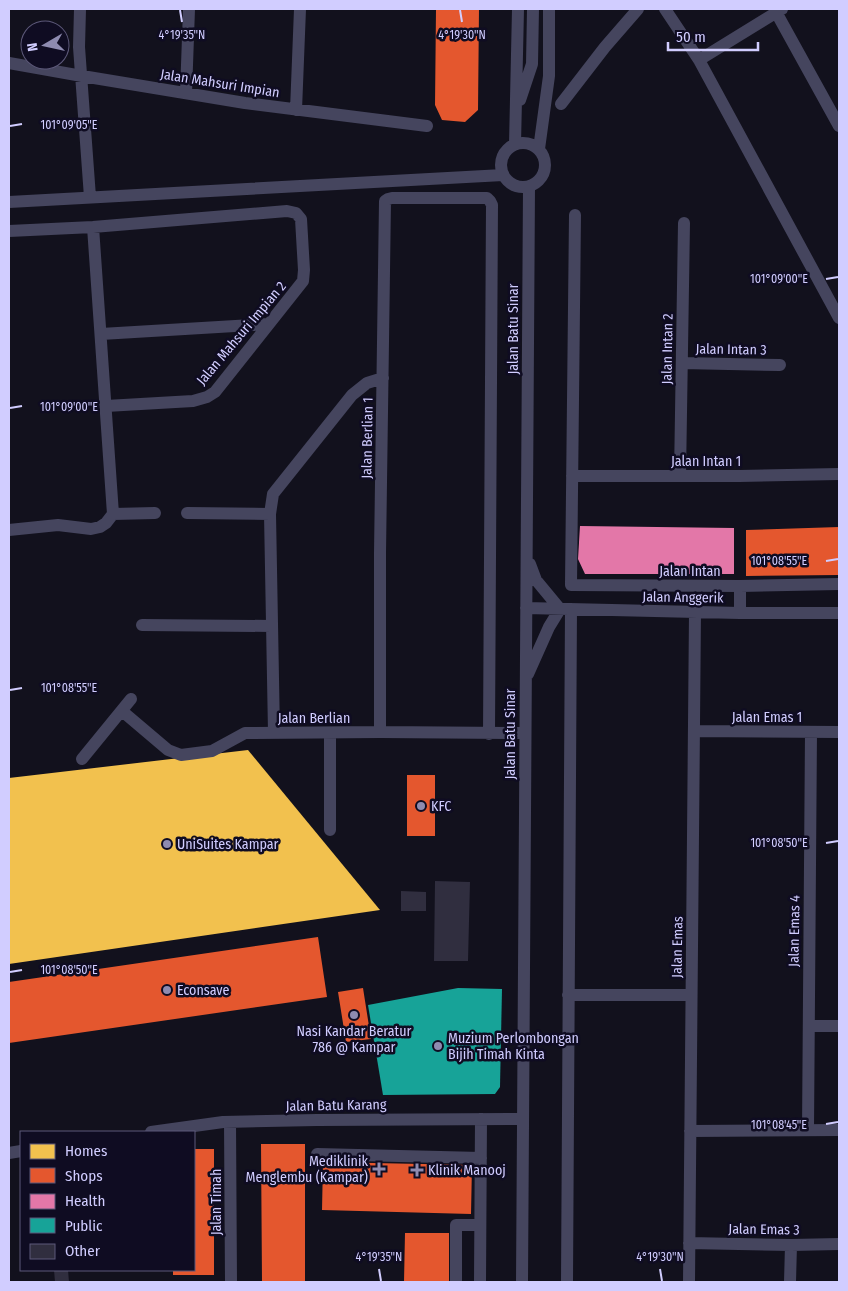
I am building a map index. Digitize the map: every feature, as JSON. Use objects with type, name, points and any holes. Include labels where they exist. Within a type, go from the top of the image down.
[{"type":"street","points":[[80,9],[80,47],[90,197]]},
{"type":"street","points":[[186,93],[189,9]]},
{"type":"street","points":[[296,110],[300,9]]},
{"type":"street","points":[[515,144],[518,9]]},
{"type":"street","points":[[516,114],[532,64],[533,9]]},
{"type":"street","points":[[539,149],[549,76],[549,9]]},
{"type":"street","points":[[561,104],[605,47],[638,9]]},
{"type":"street","points":[[665,9],[699,60],[839,318]]},
{"type":"street","points":[[699,60],[779,10],[839,126]]},
{"type":"street","name":"Jalan Mahsuri Impian","points":[[9,63],[296,110],[427,126]]},
{"type":"street","points":[[528,143],[534,145],[543,156],[545,163],[544,171],[536,183],[529,186],[517,186],[506,180],[503,175],[501,168],[504,154],[515,144],[528,143]]},
{"type":"street","points":[[9,202],[503,175]]},
{"type":"street","name":"Jalan Batu Sinar","points":[[522,1282],[529,186]]},
{"type":"street","name":"Jalan Berlian 1","points":[[380,732],[380,553],[385,201],[392,198],[487,198],[492,205],[489,734]]},
{"type":"street","name":"Jalan Mahsuri Impian 2","points":[[92,227],[287,212],[296,213],[301,219],[303,281],[215,392],[207,398],[193,401],[106,406]]},
{"type":"street","points":[[572,476],[575,215]]},
{"type":"street","name":"Jalan Intan 2","points":[[680,476],[684,223]]},
{"type":"street","points":[[9,231],[92,227],[113,514],[106,523],[92,529],[58,525],[9,530]]},
{"type":"street","points":[[101,334],[268,324]]},
{"type":"street","name":"Jalan Intan 3","points":[[682,363],[780,365]]},
{"type":"street","points":[[274,733],[270,514],[274,494],[352,394],[367,383],[382,378]]},
{"type":"street","name":"Jalan Intan 1","points":[[572,476],[839,474]]},
{"type":"street","name":"Jalan Intan","points":[[572,476],[571,584],[740,586],[839,584]]},
{"type":"street","points":[[113,514],[155,513]]},
{"type":"street","points":[[187,513],[270,514]]},
{"type":"street","points":[[527,555],[536,580],[565,609],[568,995],[566,1282]]},
{"type":"street","points":[[740,586],[740,613]]},
{"type":"street","name":"Jalan Anggerik","points":[[526,608],[839,614]]},
{"type":"street","points":[[526,679],[549,627],[565,609]]},
{"type":"street","name":"Jalan Emas","points":[[689,1282],[695,612]]},
{"type":"street","points":[[142,625],[272,626]]},
{"type":"street","points":[[82,759],[131,699]]},
{"type":"street","name":"Jalan Berlian","points":[[122,711],[168,750],[182,755],[212,751],[245,734],[380,732],[526,733]]},
{"type":"street","name":"Jalan Emas 1","points":[[694,731],[839,732]]},
{"type":"street","name":"Jalan Emas 4","points":[[808,1130],[811,732]]},
{"type":"street","points":[[330,733],[330,830]]},
{"type":"street","points":[[568,995],[692,995]]},
{"type":"street","points":[[808,1026],[839,1026]]},
{"type":"street","points":[[480,1282],[481,1119]]},
{"type":"street","name":"Jalan Batu Karang","points":[[159,1131],[230,1122],[523,1119]]},
{"type":"street","name":"Jalan Timah","points":[[230,1122],[231,1282]]},
{"type":"street","points":[[690,1130],[839,1130]]},
{"type":"street","points":[[317,1154],[481,1158]]},
{"type":"street","points":[[456,1282],[456,1225],[480,1225]]},
{"type":"street","name":"Jalan Emas 3","points":[[689,1243],[839,1244]]},
{"type":"street","points":[[790,1282],[791,1245]]},
{"type":"building: Homes","name":"UniSuites Kampar","points":[[248,750],[380,910],[9,964],[9,778]]},
{"type":"building: Shops","points":[[436,9],[479,9],[478,110],[465,122],[442,120],[435,105]]},
{"type":"building: Shops","points":[[839,527],[839,575],[746,576],[746,530]]},
{"type":"building: Shops","name":"KFC","points":[[407,775],[435,775],[435,836],[407,836]]},
{"type":"building: Shops","name":"Econsave","points":[[318,937],[327,997],[9,1043],[9,982]]},
{"type":"building: Shops","name":"Nasi Kandar Beratur 786 @ Kampar","points":[[363,988],[371,1039],[346,1042],[338,992]]},
{"type":"building: Shops","points":[[261,1144],[305,1144],[305,1282],[262,1282]]},
{"type":"building: Shops","points":[[195,1149],[214,1149],[214,1275],[173,1275],[173,1271],[195,1271]]},
{"type":"building: Shops","points":[[323,1162],[472,1165],[471,1214],[322,1210]]},
{"type":"building: Shops","points":[[405,1233],[449,1233],[449,1282],[404,1282]]},
{"type":"building: Health","points":[[580,526],[734,528],[734,574],[585,574],[578,559]]},
{"type":"building: Public","name":"Muzium Perlombongan Bijih Timah Kinta","points":[[458,988],[502,989],[500,1087],[495,1094],[383,1095],[368,1005]]},
{"type":"building: Other","points":[[435,881],[470,882],[468,961],[434,961]]},
{"type":"building: Other","points":[[401,891],[426,892],[426,911],[401,911]]},
{"type":"building: Other","points":[[54,1271],[68,1271],[69,1282],[55,1282]]},
{"type":"place","name":"KFC","points":[[421,806]]},
{"type":"place","name":"UniSuites Kampar","points":[[167,844]]},
{"type":"place","name":"Econsave","points":[[167,990]]},
{"type":"place","name":"Nasi Kandar Beratur 786 @ Kampar","points":[[354,1015]]},
{"type":"place","name":"Muzium Perlombongan Bijih Timah Kinta","points":[[438,1046]]},
{"type":"place","name":"Mediklinik Menglembu (Kampar)","points":[[379,1169]]},
{"type":"place","name":"Klinik Manooj","points":[[417,1170]]}]
